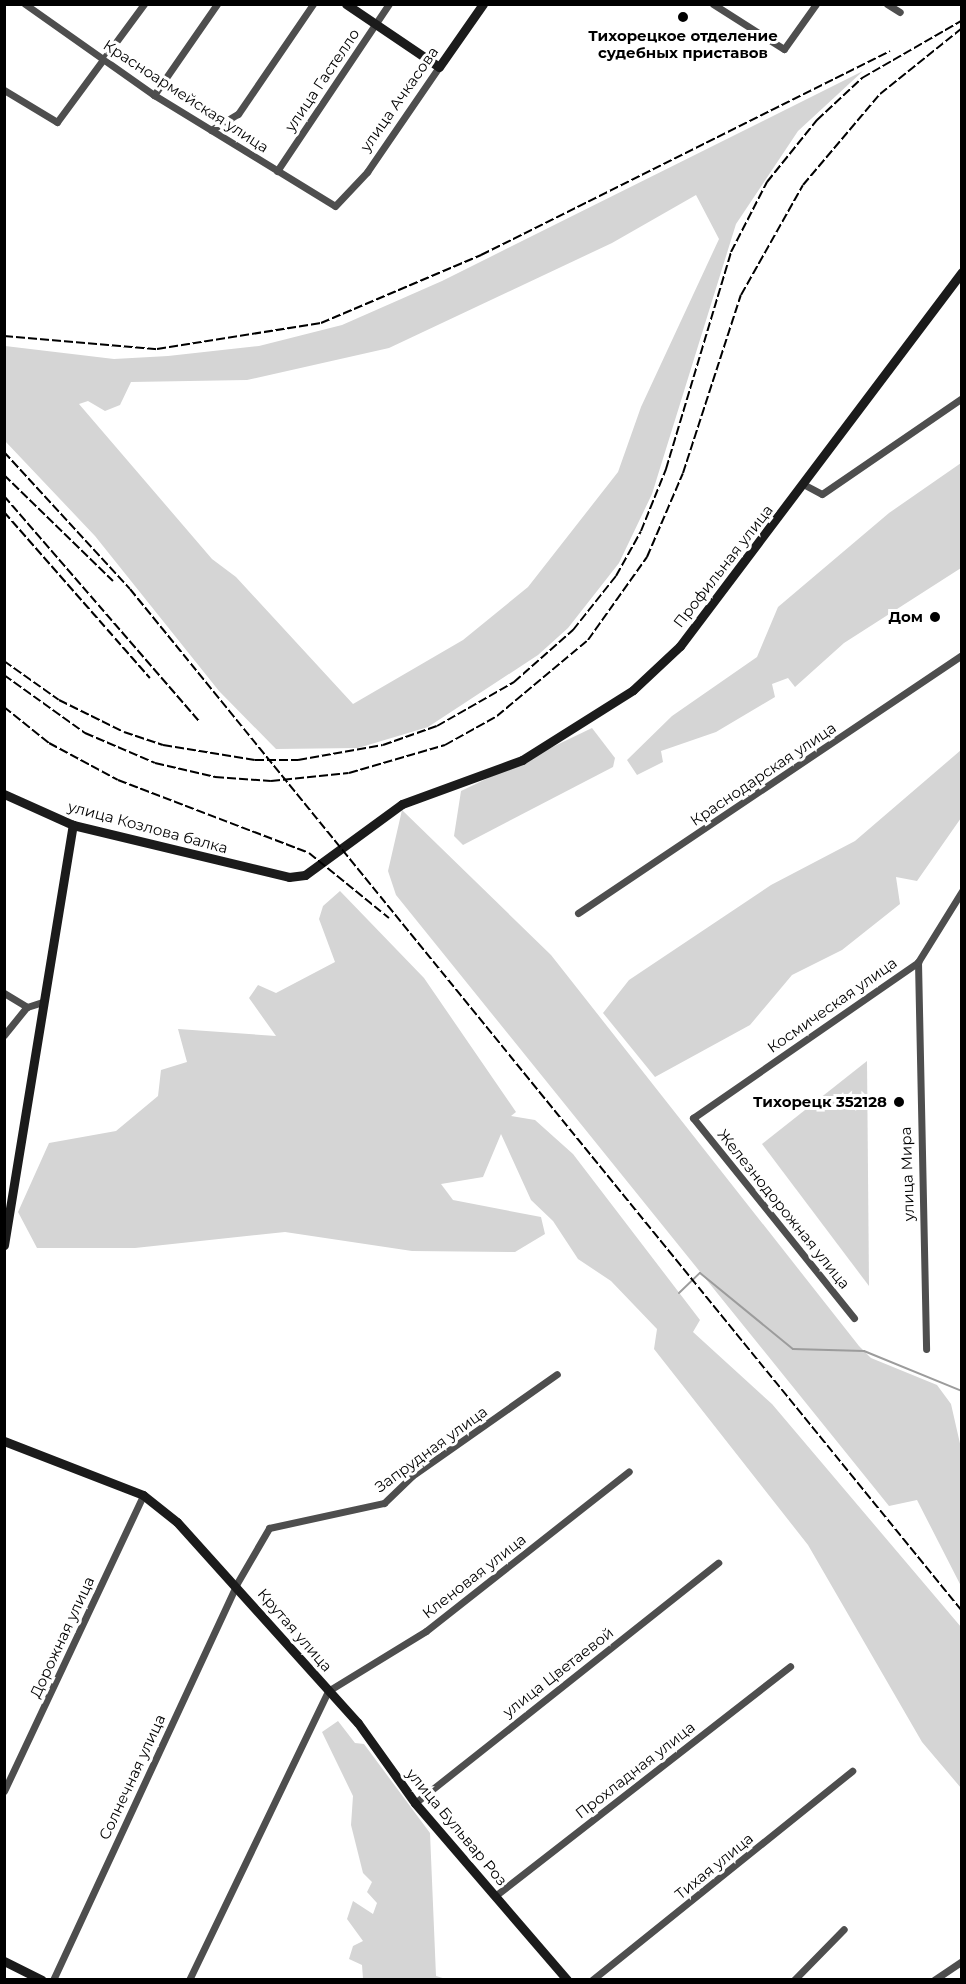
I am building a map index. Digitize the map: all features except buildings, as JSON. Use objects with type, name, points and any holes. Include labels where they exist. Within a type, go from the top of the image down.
[{"type":"street","points":[[4,90],[57,122],[105,60],[144,4]]},
{"type":"street","points":[[154,95],[217,4]]},
{"type":"street","points":[[211,130],[238,114],[313,4]]},
{"type":"street","points":[[346,4],[439,67]]},
{"type":"street","name":"улица Гастелло","points":[[277,171],[389,4]]},
{"type":"street","name":"улица Ачкасова","points":[[335,206],[367,172],[483,4]]},
{"type":"street","points":[[712,4],[784,49],[816,4]]},
{"type":"street","points":[[887,4],[900,12]]},
{"type":"street","name":"Красноармейская улица","points":[[29,5],[154,95],[335,206]]},
{"type":"street","name":"Профильная улица","points":[[288,877],[305,875],[402,804],[522,760],[633,690],[722,596],[962,272]]},
{"type":"street","points":[[803,484],[822,494],[962,398]]},
{"type":"street","name":"Краснодарская улица","points":[[578,913],[962,655]]},
{"type":"street","name":"улица Козлова балка","points":[[4,794],[74,825],[288,877]]},
{"type":"street","points":[[4,1245],[42,1002],[74,825]]},
{"type":"street","name":"Космическая улица","points":[[693,1118],[918,962],[962,891]]},
{"type":"street","name":"улица Мира","points":[[918,962],[926,1349]]},
{"type":"street","points":[[4,993],[27,1007]]},
{"type":"street","points":[[4,1035],[27,1007],[42,1002]]},
{"type":"street","name":"Железнодорожная улица","points":[[693,1118],[854,1317]]},
{"type":"street","name":"Запрудная улица","points":[[236,1585],[269,1528],[384,1503],[412,1476],[557,1374]]},
{"type":"street","name":"Крутая улица","points":[[4,1441],[143,1495],[236,1585],[328,1691],[189,1980]]},
{"type":"street","name":"Кленовая улица","points":[[328,1691],[426,1631],[629,1471]]},
{"type":"street","name":"Дорожная улица","points":[[4,1791],[143,1495]]},
{"type":"street","name":"улица Цветаевой","points":[[415,1803],[718,1563]]},
{"type":"street","name":"Солнечная улица","points":[[53,1980],[236,1585]]},
{"type":"street","name":"Прохладная улица","points":[[495,1896],[790,1666]]},
{"type":"street","name":"улица Бульвар Роз","points":[[328,1691],[358,1723],[415,1803],[567,1980]]},
{"type":"street","name":"Тихая улица","points":[[592,1980],[852,1771]]},
{"type":"street","points":[[794,1980],[844,1929]]},
{"type":"street","points":[[4,1961],[42,1980]]},
{"type":"street","points":[[934,1980],[962,1961]]},
{"type":"shaded area","points":[[863,71],[798,131],[736,224],[652,494],[619,563],[568,628],[538,655],[428,727],[358,748],[276,749],[219,691],[95,536],[5,441],[5,346],[114,359],[168,356],[259,346],[342,325],[442,281]],"holes":[[[696,195],[719,239],[641,407],[618,472],[528,587],[463,640],[353,704],[236,577],[212,559],[79,404],[88,401],[105,411],[120,405],[131,382],[247,380],[389,348],[612,243]]]},
{"type":"shaded area","points":[[961,463],[961,568],[844,643],[795,687],[788,678],[772,684],[775,697],[716,732],[661,751],[663,762],[637,775],[627,760],[672,716],[757,657],[778,607],[889,513]]},
{"type":"shaded area","points":[[592,728],[615,758],[613,767],[463,845],[454,836],[461,791]]},
{"type":"shaded area","points":[[961,750],[961,818],[917,881],[896,877],[900,904],[842,950],[792,975],[750,1025],[655,1077],[603,1013],[629,980],[771,885],[855,841]]},
{"type":"shaded area","points":[[402,810],[551,955],[859,1346],[871,1358],[937,1385],[951,1404],[961,1448],[961,1586],[917,1500],[889,1506],[396,895],[388,871]]},
{"type":"shaded area","points":[[340,891],[424,978],[516,1112],[511,1116],[535,1120],[573,1154],[700,1320],[693,1332],[772,1404],[961,1627],[961,1788],[922,1742],[808,1545],[654,1349],[657,1329],[611,1281],[578,1259],[553,1221],[531,1200],[501,1134],[483,1177],[441,1184],[453,1200],[541,1217],[545,1234],[515,1252],[412,1251],[285,1232],[135,1248],[37,1248],[18,1212],[49,1143],[116,1131],[158,1096],[161,1070],[187,1062],[178,1029],[276,1036],[249,998],[258,985],[276,993],[335,962],[319,919],[323,906]]},
{"type":"shaded area","points":[[867,1061],[869,1286],[762,1144]]},
{"type":"shaded area","points":[[338,1721],[355,1743],[364,1744],[430,1833],[436,1976],[446,1979],[363,1979],[362,1965],[349,1959],[353,1946],[363,1941],[347,1919],[353,1901],[373,1914],[377,1903],[367,1892],[372,1882],[363,1873],[351,1825],[353,1796],[322,1732]]},
{"type":"waterway","points":[[679,1293],[700,1273],[793,1349],[864,1351],[962,1391]]},
{"type":"railway","points":[[4,661],[59,700],[124,732],[163,745],[255,760],[298,760],[383,745],[437,726],[514,682],[573,630],[616,576],[641,531],[666,469],[731,252],[767,182],[817,120],[862,78],[961,21]]},
{"type":"railway","points":[[4,675],[85,733],[155,763],[215,777],[271,781],[349,773],[445,745],[497,716],[588,640],[647,557],[683,473],[741,295],[803,185],[880,94],[962,28]]},
{"type":"railway","points":[[4,336],[157,349],[321,323],[481,255],[890,51]]},
{"type":"railway","points":[[4,452],[130,589],[962,1611]]},
{"type":"railway","points":[[4,475],[113,581]]},
{"type":"railway","points":[[4,496],[199,721]]},
{"type":"railway","points":[[4,512],[150,678]]},
{"type":"railway","points":[[4,707],[49,743],[118,780],[309,853],[389,918]]},
{"type":"place","name":"Тихорецкое отделение судебных приставов","points":[[683,17]]},
{"type":"place","name":"Дом","points":[[935,617]]},
{"type":"place","name":"Тихорецк 352128","points":[[899,1102]]}]
